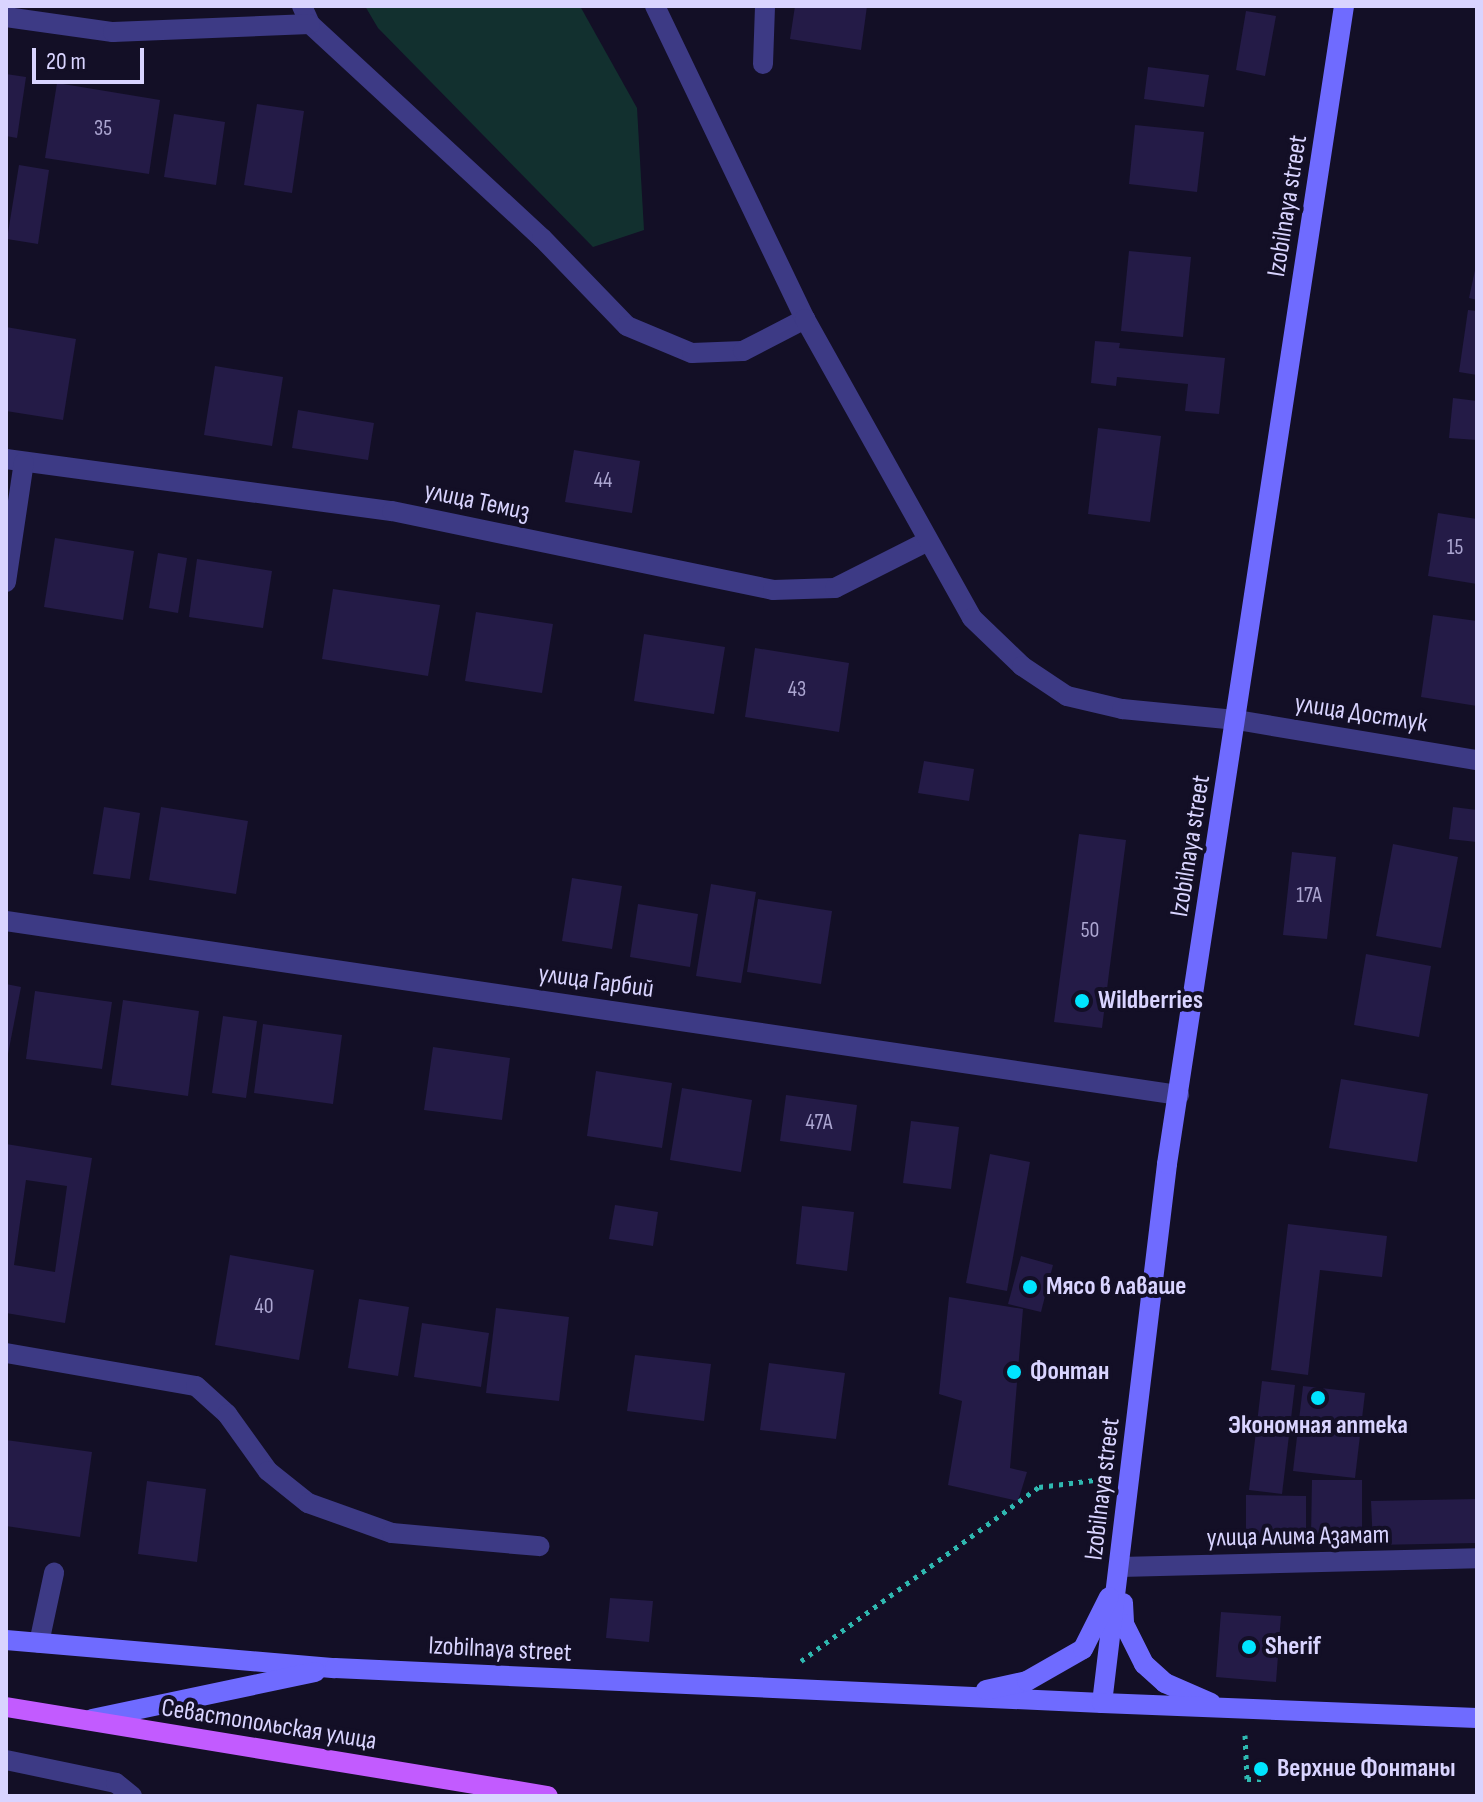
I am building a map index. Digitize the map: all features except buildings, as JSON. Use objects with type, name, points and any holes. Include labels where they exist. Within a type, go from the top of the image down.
[{"type":"main road","name":"Izobilnaya street","points":[[6,1640],[335,1668],[1102,1703],[1179,1095],[1344,6]]},
{"type":"main road","points":[[936,1696],[1027,1681],[1083,1649],[1120,1567]]},
{"type":"main road","points":[[1120,1567],[1124,1624],[1144,1664],[1189,1696],[1240,1712]]},
{"type":"main road","points":[[78,1721],[335,1668]]},
{"type":"main road","points":[[1102,1703],[1240,1712],[1477,1718]]},
{"type":"main road","name":"Севастопольская улица","points":[[6,1707],[548,1796]]},
{"type":"street","name":"улица Достлук","points":[[655,6],[805,319],[926,542],[972,618],[1022,666],[1067,696],[1122,709],[1237,720],[1477,760]]},
{"type":"street","points":[[763,64],[765,6]]},
{"type":"street","points":[[6,17],[113,32],[306,15],[542,238],[627,326],[692,353],[743,351],[805,319]]},
{"type":"street","points":[[6,582],[15,461]]},
{"type":"street","name":"улица Темиз","points":[[15,461],[392,511],[773,590],[835,588],[926,542]]},
{"type":"street","name":"улица Гарбий","points":[[6,921],[1179,1095]]},
{"type":"street","points":[[6,1353],[196,1386],[227,1414],[268,1471],[308,1503],[392,1533],[539,1546]]},
{"type":"street","name":"улица Алима Азамат","points":[[1120,1567],[1477,1558]]},
{"type":"street","points":[[39,1643],[54,1573]]},
{"type":"street","points":[[6,1760],[116,1783],[132,1796]]},
{"type":"path","points":[[795,1665],[1039,1487],[1131,1475]]},
{"type":"path","points":[[1240,1712],[1247,1779],[1266,1779]]},
{"type":"green space","points":[[365,6],[580,6],[637,108],[644,230],[593,247],[378,28]]},
{"type":"place","name":"Wildberries","points":[[1082,1001]]},
{"type":"place","name":"Мясо в лаваше","points":[[1030,1287]]},
{"type":"place","name":"Фонтан","points":[[1014,1372]]},
{"type":"place","name":"Экономная аптека","points":[[1318,1398]]},
{"type":"place","name":"Sherif","points":[[1249,1647]]},
{"type":"place","name":"Верхние Фонтаны","points":[[1261,1769]]}]
